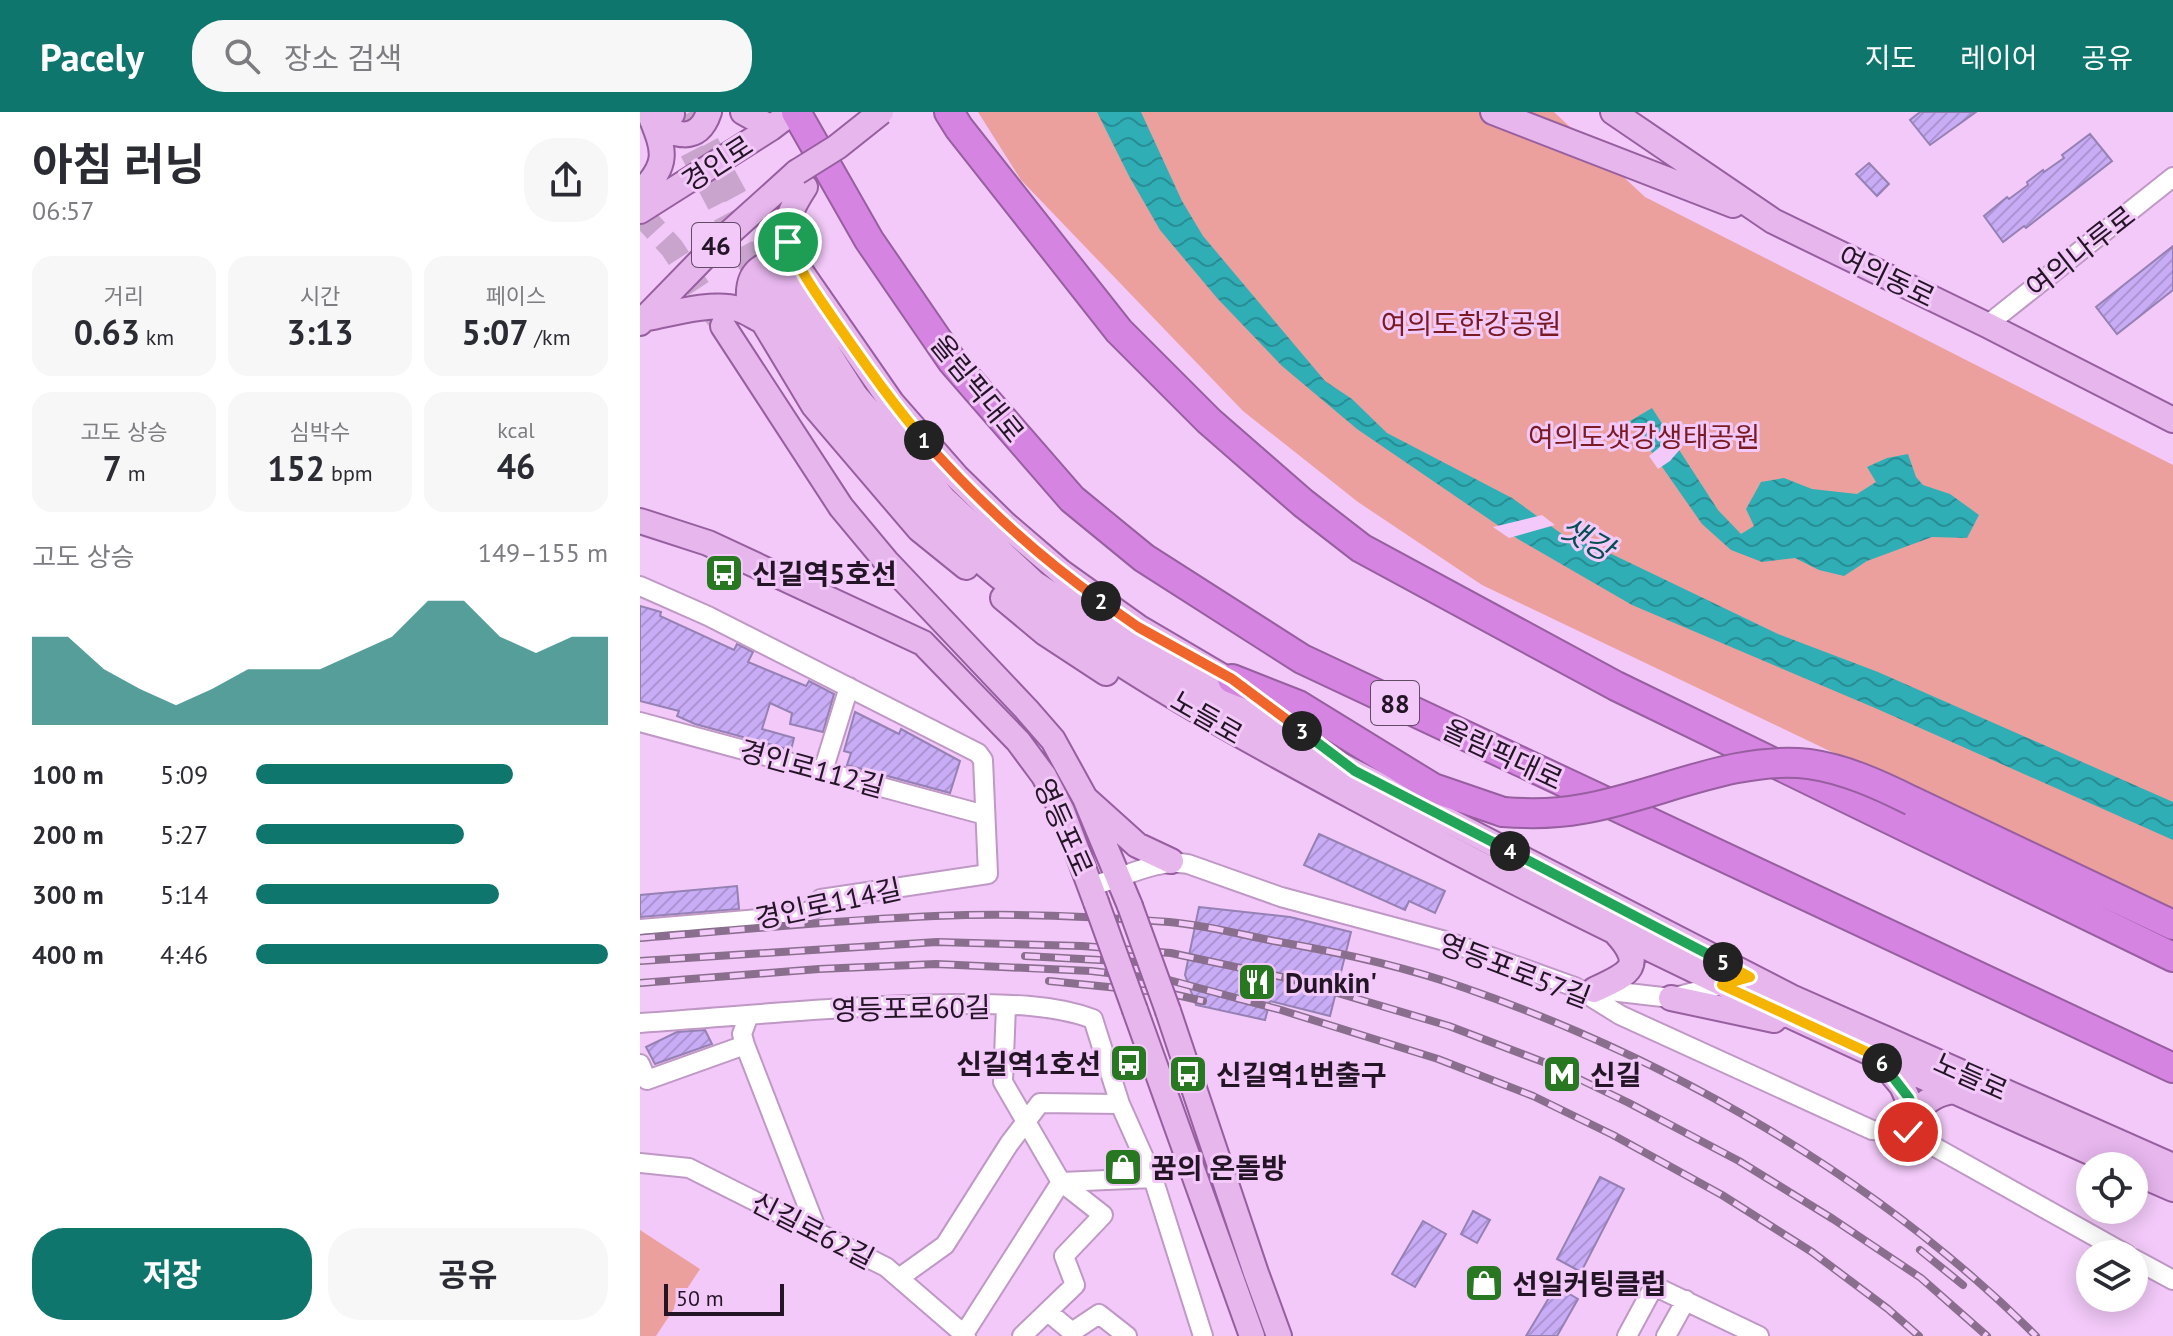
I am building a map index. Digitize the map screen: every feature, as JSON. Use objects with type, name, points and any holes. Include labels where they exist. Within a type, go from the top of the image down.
[{"type":"highway","name":"올림픽대로","points":[[794,112],[869,240],[952,361],[1072,499],[1144,558],[1302,659],[2173,1068]]},
{"type":"highway","points":[[949,112],[1119,331],[1209,421],[1303,503],[1361,548],[1616,686],[2173,957]]},
{"type":"highway","points":[[1232,679],[1298,705],[1433,788],[1503,812],[1546,814],[1585,809],[1743,768],[1807,764],[1847,773],[2173,925]]},
{"type":"main road","points":[[661,114],[675,135],[685,135],[699,129],[709,112]]},
{"type":"main road","points":[[743,112],[771,128]]},
{"type":"main road","name":"경인로","points":[[640,211],[794,112]]},
{"type":"main road","name":"경인로","points":[[642,321],[715,246],[881,112]]},
{"type":"main road","points":[[1493,112],[1773,221]]},
{"type":"main road","name":"여의동로","points":[[1613,112],[1773,221],[2173,420]]},
{"type":"main road","points":[[640,193],[654,179],[663,154],[661,114]]},
{"type":"main road","points":[[777,272],[788,242],[787,221],[801,179]]},
{"type":"main road","points":[[1355,771],[1232,679],[1138,627],[1061,572],[956,476],[777,272],[774,261],[759,268],[748,284],[749,298],[761,320],[814,406],[919,529],[1045,633],[1130,688],[1251,757],[1425,836]]},
{"type":"main road","name":"노들로","points":[[777,272],[855,395],[944,499],[1034,583],[1135,650],[1294,741],[1750,977],[2173,1166]]},
{"type":"main road","name":"노들로","points":[[777,272],[836,403],[930,514],[1014,588],[1130,671],[1198,714],[1425,836],[1614,931],[1722,985],[2090,1152]]},
{"type":"main road","points":[[642,321],[680,311],[716,307],[738,308],[761,320]]},
{"type":"main road","name":"영등포로","points":[[723,326],[841,507],[886,561],[1053,740],[1085,798],[1117,880]]},
{"type":"main road","name":"영등포로","points":[[640,521],[708,543],[923,643],[1018,741],[1044,776],[1062,811],[1252,1336]]},
{"type":"main road","points":[[923,643],[1002,685]]},
{"type":"main road","points":[[1085,798],[1137,845],[1171,861]]},
{"type":"main road","points":[[1117,880],[1130,906],[1168,1011],[1279,1336]]},
{"type":"main road","points":[[1584,988],[1622,977],[1630,969],[1634,961],[1630,949],[1614,931]]},
{"type":"main road","points":[[1671,998],[1830,1035]]},
{"type":"main road","points":[[1878,1057],[1902,1086],[1911,1123]]},
{"type":"main road","points":[[1911,1123],[1930,1099],[1954,1091]]},
{"type":"main road","points":[[2148,1178],[2173,1189]]},
{"type":"street","name":"여의나루로","points":[[1987,325],[2173,177]]},
{"type":"street","name":"경인로114길","points":[[640,586],[697,610],[978,753],[983,760],[988,874],[821,899],[817,908],[795,916],[640,929]]},
{"type":"street","points":[[823,771],[849,687]]},
{"type":"street","name":"경인로112길","points":[[640,722],[985,815]]},
{"type":"street","points":[[1093,894],[1149,866],[1171,861]]},
{"type":"street","name":"영등포로57길","points":[[1171,861],[1188,864],[1281,897],[1449,942],[1584,988],[1620,1015],[1872,1130],[1911,1123]]},
{"type":"street","points":[[1584,988],[1671,998],[1750,977]]},
{"type":"street","name":"영등포로60길","points":[[640,1023],[893,1005],[1006,1006],[1071,1011],[1093,1019],[1120,1104],[1153,1178],[1203,1336]]},
{"type":"street","points":[[1006,1006],[1003,1082],[1061,1182],[1103,1215],[1064,1256],[1075,1285],[1022,1336]]},
{"type":"street","points":[[749,1015],[742,1034],[745,1045],[818,1233]]},
{"type":"street","points":[[644,1072],[745,1045]]},
{"type":"street","points":[[899,1278],[945,1245],[1009,1144],[1040,1103],[1120,1104]]},
{"type":"street","points":[[1911,1123],[2103,1240]]},
{"type":"street","name":"신길로62길","points":[[640,1163],[689,1168],[886,1267],[965,1335]]},
{"type":"street","points":[[1061,1182],[1153,1178]]},
{"type":"street","points":[[965,1335],[1061,1182]]},
{"type":"street","points":[[2148,1267],[2173,1280]]},
{"type":"street","points":[[1627,1336],[1654,1286],[1759,1336]]},
{"type":"street","points":[[1666,1336],[1686,1300]]},
{"type":"street","points":[[1048,1312],[1072,1332],[1099,1314],[1127,1336]]},
{"type":"green space","name":"여의도한강공원","points":[[978,112],[1554,112],[1645,197],[2173,465],[2173,915],[1482,585],[1358,502],[1243,411],[1021,180]]},
{"type":"green space","points":[[640,1230],[700,1269],[656,1336],[640,1336]]},
{"type":"water","points":[[1097,112],[1141,112],[1182,201],[1203,236],[1325,381],[1352,399],[1387,433],[1512,498],[1566,537],[1597,547],[1778,634],[1878,672],[2173,802],[2173,840],[1632,605],[1518,539],[1357,429],[1282,366],[1217,298],[1160,230]]},
{"type":"water","points":[[1652,408],[1718,510],[1741,534],[1754,526],[1746,509],[1761,482],[1784,478],[1812,489],[1857,494],[1876,482],[1867,467],[1887,458],[1908,454],[1916,477],[1923,485],[1950,494],[1979,515],[1967,538],[1932,537],[1867,561],[1844,576],[1819,570],[1795,558],[1762,562],[1731,550],[1702,524],[1630,421]]},
{"type":"pier","points":[[1674,435],[1682,447],[1658,469],[1649,456]]},
{"type":"pier","points":[[1542,515],[1555,525],[1509,538],[1493,527]]},
{"type":"building","points":[[1920,112],[1976,112],[1930,145],[1910,120]]},
{"type":"building","points":[[2090,134],[2112,161],[2026,228],[2024,226],[2003,242],[1984,216],[2028,185],[2027,182],[2043,170],[2064,158],[2062,155]]},
{"type":"building","points":[[1869,163],[1889,184],[1877,196],[1856,174]]},
{"type":"building","points":[[2173,246],[2173,290],[2117,334],[2096,307]]},
{"type":"building","points":[[640,606],[661,612],[660,616],[734,650],[737,644],[753,652],[748,662],[806,686],[809,681],[834,694],[823,732],[790,724],[792,713],[770,703],[762,729],[794,738],[791,750],[695,724],[677,716],[679,711],[640,701]]},
{"type":"building","points":[[855,712],[899,734],[901,729],[960,761],[950,793],[847,765],[851,753],[844,751]]},
{"type":"building","points":[[1319,834],[1445,891],[1435,913],[1409,901],[1405,910],[1304,865]]},
{"type":"building","points":[[737,886],[739,909],[640,917],[640,895]]},
{"type":"building","points":[[1199,907],[1290,917],[1351,932],[1330,1016],[1270,1001],[1265,1020],[1196,1005],[1185,975]]},
{"type":"building","points":[[705,1030],[712,1044],[655,1064],[646,1047],[677,1032]]},
{"type":"building","points":[[1600,1177],[1624,1189],[1581,1272],[1557,1259]]},
{"type":"building","points":[[1473,1211],[1490,1220],[1477,1243],[1461,1234]]},
{"type":"building","points":[[1423,1221],[1446,1234],[1415,1287],[1392,1274]]},
{"type":"building","points":[[1556,1286],[1578,1299],[1557,1336],[1526,1336]]},
{"type":"tunnel","points":[[690,112],[775,270]]},
{"type":"tunnel","points":[[675,119],[759,281]]},
{"type":"tunnel","points":[[640,213],[672,248],[719,320]]},
{"type":"railway","points":[[640,938],[935,916],[1081,917],[1195,925],[1346,955],[1418,973],[1543,1017],[1620,1051],[1770,1130],[1842,1176],[1910,1226],[1975,1279],[2036,1336]]},
{"type":"railway","points":[[640,961],[937,942],[1082,946],[1171,953],[1287,978],[1449,1026],[1546,1063],[1629,1103],[1739,1161],[1833,1219],[1921,1278],[1987,1336]]},
{"type":"railway","points":[[1025,956],[1137,962]]},
{"type":"railway","points":[[640,983],[819,969],[936,964],[1091,971],[1169,980],[1281,1010],[1438,1059],[1533,1096],[1613,1135],[1722,1195],[1812,1252],[1919,1336]]},
{"type":"railway","points":[[1049,981],[1168,993],[1203,1001]]},
{"type":"railway","points":[[1920,1250],[1963,1285]]},
{"type":"place","name":"신길역5호선","points":[[724,573]]},
{"type":"place","name":"Dunkin'","points":[[1257,982]]},
{"type":"place","name":"신길역1호선","points":[[1129,1063]]},
{"type":"place","name":"신길역1번출구","points":[[1188,1074]]},
{"type":"place","name":"신길","points":[[1562,1074]]},
{"type":"place","name":"꿈의 온돌방","points":[[1123,1167]]},
{"type":"place","name":"선일커팅클럽","points":[[1484,1283]]},
{"type":"route","points":[[788,242],[797,266],[892,403],[956,476],[1061,572],[1138,627],[1232,679],[1355,771],[1750,977],[1722,985],[1878,1057],[1909,1098],[1914,1113],[1908,1132]]},
{"type":"park label","name":"여의도샛강생태공원","points":[[1644,436]]},
{"type":"water label","name":"샛강","points":[[1587,538]]}]
